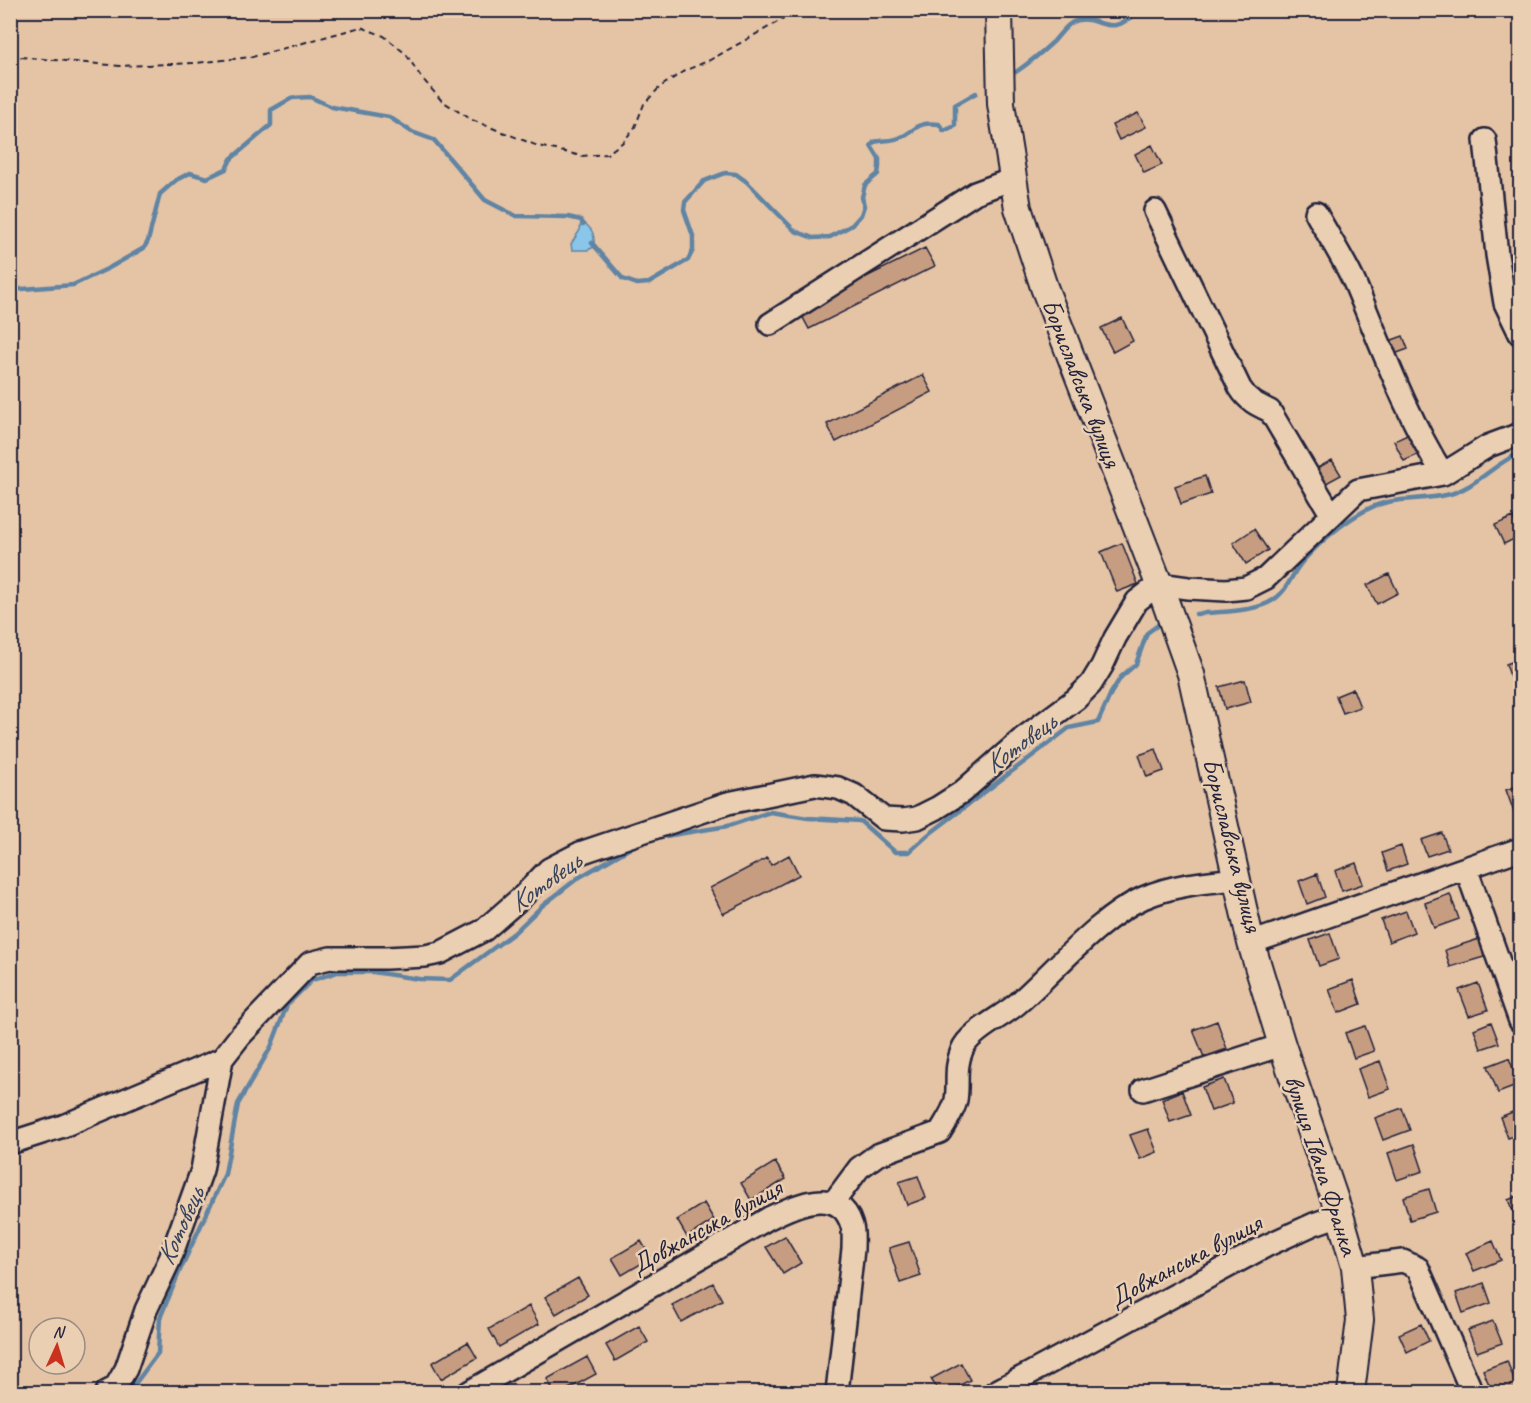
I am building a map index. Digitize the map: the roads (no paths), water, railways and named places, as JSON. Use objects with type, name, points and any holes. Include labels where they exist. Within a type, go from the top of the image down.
[{"type":"main road","name":"Бориславська вулиця","points":[[999,10],[1001,104],[1018,208],[1044,287],[1160,584],[1191,674],[1251,943]]},
{"type":"main road","name":"вулиця Івана Франка","points":[[1251,943],[1355,1267],[1360,1320],[1351,1392]]},
{"type":"street","points":[[1485,140],[1497,255],[1505,303],[1521,334]]},
{"type":"street","points":[[770,324],[975,193],[1013,179]]},
{"type":"street","points":[[1155,211],[1245,397],[1255,405],[1270,411],[1331,514]]},
{"type":"street","points":[[1316,213],[1355,283],[1393,378],[1430,453],[1443,474]]},
{"type":"street","points":[[107,1392],[115,1388],[126,1370],[146,1310],[170,1259],[202,1170],[222,1059],[240,1036],[310,963],[330,958],[396,958],[440,953],[484,930],[523,896],[549,869],[580,853],[728,802],[815,785],[838,788],[854,795],[884,819],[917,818],[962,792],[1022,739],[1076,699],[1102,666],[1115,638],[1137,601],[1160,584],[1226,590],[1246,588],[1266,578],[1358,490],[1443,474],[1488,446],[1521,434]]},
{"type":"street","name":"Бориславська вулиця","points":[[1251,943],[1521,849]]},
{"type":"street","points":[[1467,868],[1521,1021]]},
{"type":"street","points":[[837,1392],[853,1249],[852,1227],[845,1211],[833,1203],[859,1167],[878,1155],[940,1132],[956,1100],[956,1075],[962,1049],[980,1030],[1015,1006],[1085,939],[1118,913],[1141,899],[1166,890],[1211,881],[1237,879]]},
{"type":"street","points":[[1143,1090],[1282,1045]]},
{"type":"street","points":[[10,1143],[63,1126],[222,1059]]},
{"type":"street","name":"Довжанська вулиця","points":[[469,1392],[769,1218],[797,1204],[818,1201],[833,1203]]},
{"type":"street","name":"Довжанська вулиця","points":[[995,1392],[1266,1246],[1340,1215]]},
{"type":"street","points":[[1355,1267],[1403,1261],[1418,1268],[1473,1392]]},
{"type":"water","points":[[581,220],[592,231],[594,247],[588,250],[572,250],[571,244],[580,230]]},
{"type":"waterway","points":[[1016,72],[1044,50],[1073,22],[1089,20],[1111,25],[1119,24],[1128,20],[1138,10]]},
{"type":"waterway","points":[[592,243],[623,279],[637,284],[649,283],[688,260],[693,250],[693,236],[684,210],[685,202],[704,181],[725,173],[736,174],[747,182],[795,231],[813,238],[830,237],[852,225],[861,215],[865,185],[878,174],[879,159],[871,146],[874,142],[899,138],[925,124],[939,124],[944,131],[955,126],[955,105],[976,93]]},
{"type":"waterway","points":[[10,290],[73,285],[144,248],[148,241],[160,194],[176,180],[190,173],[207,178],[226,169],[231,159],[271,125],[271,110],[292,98],[310,97],[332,107],[389,117],[412,132],[434,140],[485,200],[516,216],[568,217],[581,220],[583,224]]},
{"type":"waterway","name":"Котовець","points":[[1196,614],[1242,610],[1268,603],[1280,595],[1298,567],[1316,547],[1357,515],[1385,503],[1436,497],[1456,492],[1520,453]]},
{"type":"waterway","name":"Котовець","points":[[653,838],[728,826],[770,812],[808,818],[860,821],[895,852],[909,852],[1069,728],[1098,722],[1121,677],[1136,664],[1147,633],[1158,625]]},
{"type":"waterway","name":"Котовець","points":[[129,1392],[158,1353],[160,1318],[225,1174],[238,1104],[271,1047],[287,1005],[312,980],[337,972],[373,972],[419,979],[450,980],[514,933],[542,906],[578,878],[639,843]]}]
